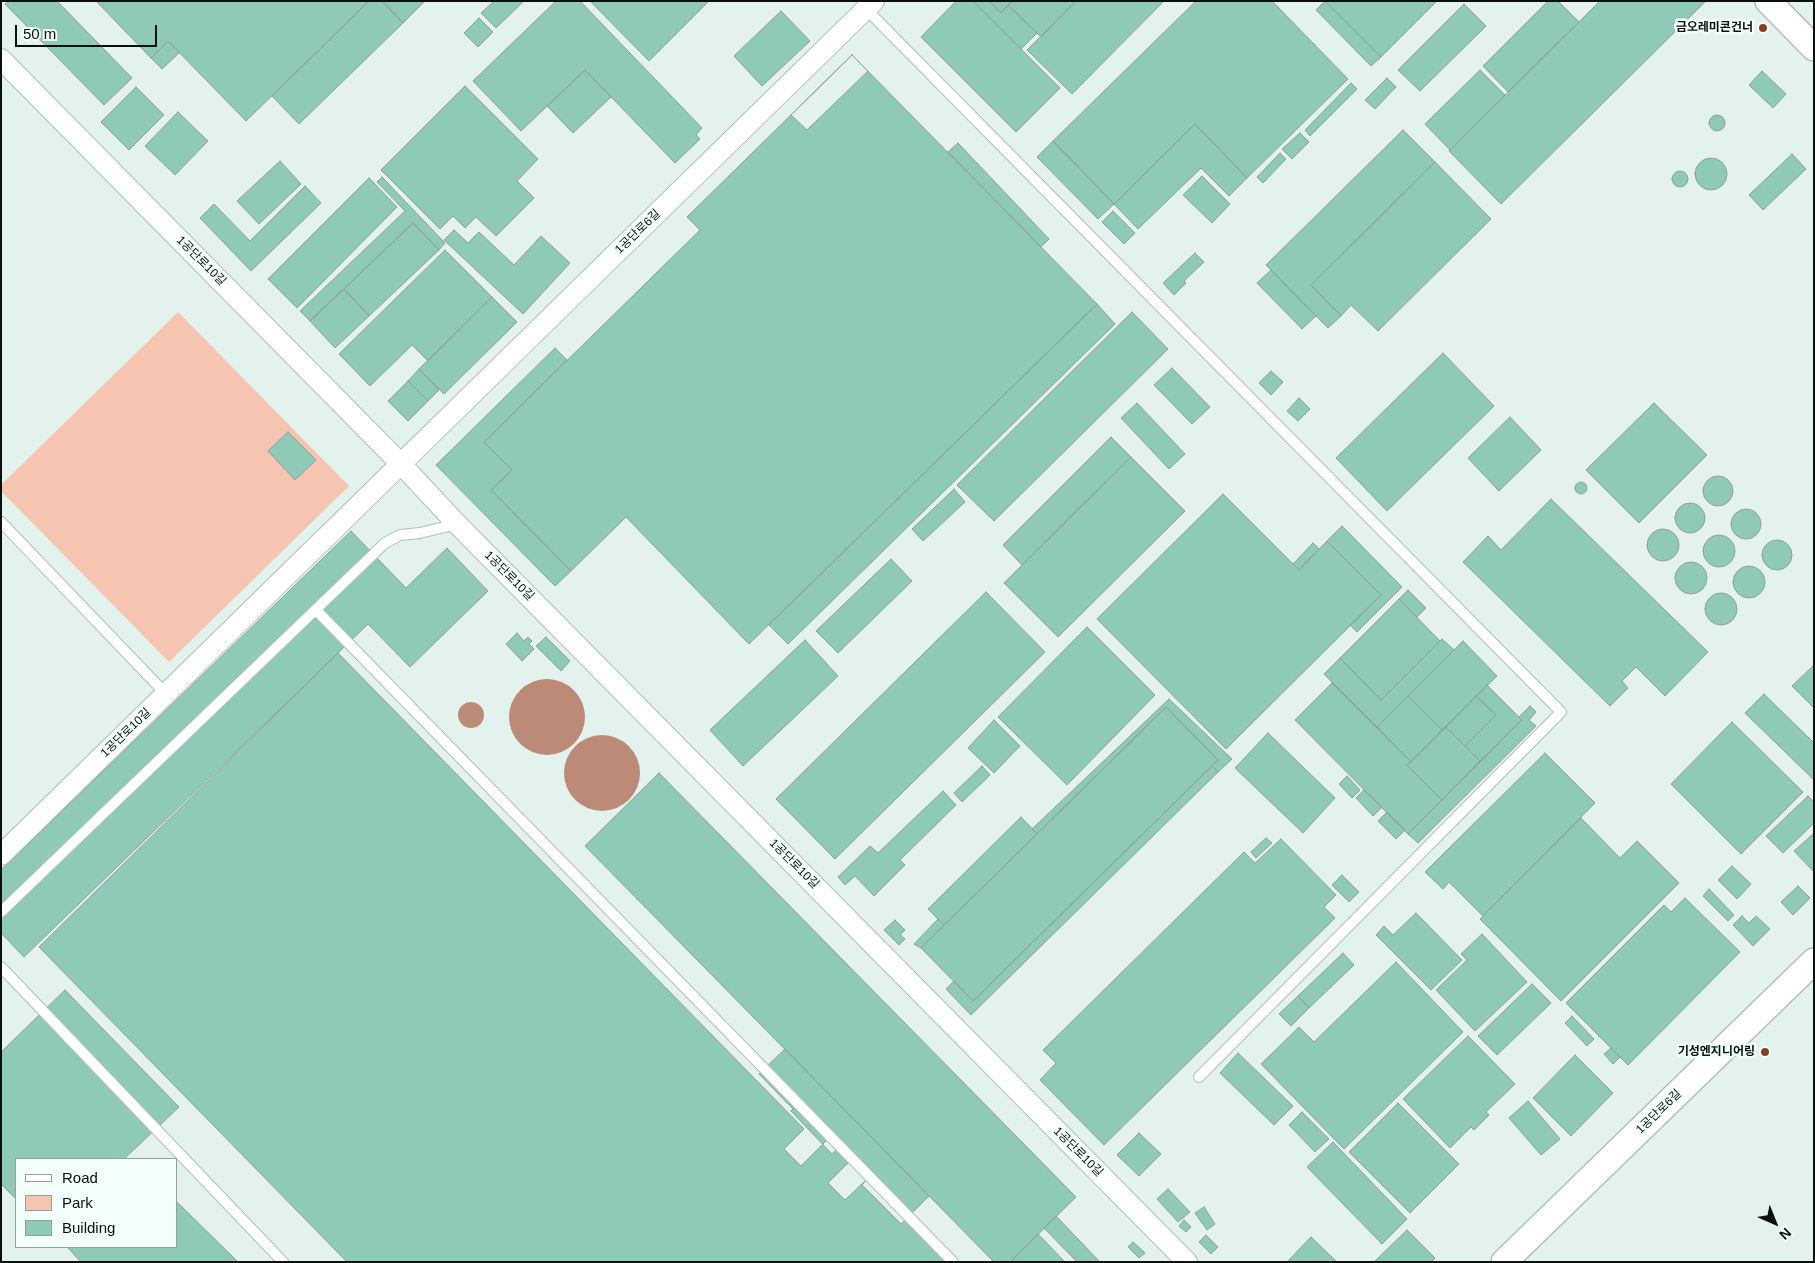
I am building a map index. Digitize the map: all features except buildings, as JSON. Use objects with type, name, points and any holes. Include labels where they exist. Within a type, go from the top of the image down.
[{"type":"street","points":[[1768,1],[1814,48]]},
{"type":"street","name":"1공단로6길","points":[[402,464],[870,5]]},
{"type":"street","name":"1공단로10길","points":[[1,59],[402,464],[457,524],[1187,1262]]},
{"type":"street","name":"1공단로10길","points":[[1,855],[402,464]]},
{"type":"street","name":"1공단로6길","points":[[1504,1262],[1814,961]]},
{"type":"lane","points":[[870,5],[1561,712],[1199,1077]]},
{"type":"lane","points":[[1,522],[166,694]]},
{"type":"lane","points":[[1,912],[385,543],[400,535],[420,533],[457,524]]},
{"type":"lane","points":[[316,610],[953,1262]]},
{"type":"lane","points":[[1,967],[283,1262]]},
{"type":"green space","points":[[178,312],[349,486],[169,662],[1,491],[1,485]]},
{"type":"shaded area","points":[[555,679],[568,685],[579,696],[585,709],[583,732],[568,749],[555,755],[539,755],[526,749],[511,732],[509,709],[515,696],[532,681]]},
{"type":"shaded area","points":[[471,702],[480,706],[484,715],[480,724],[471,728],[462,724],[458,715],[462,706]]},
{"type":"shaded area","points":[[595,735],[609,735],[623,741],[634,752],[640,766],[637,788],[629,800],[609,811],[595,811],[581,805],[570,794],[564,780],[564,766],[570,752],[581,741]]},
{"type":"place","name":"금오레미콘건너","points":[[1763,28]]},
{"type":"place","name":"기성엔지니어링","points":[[1765,1052]]}]
